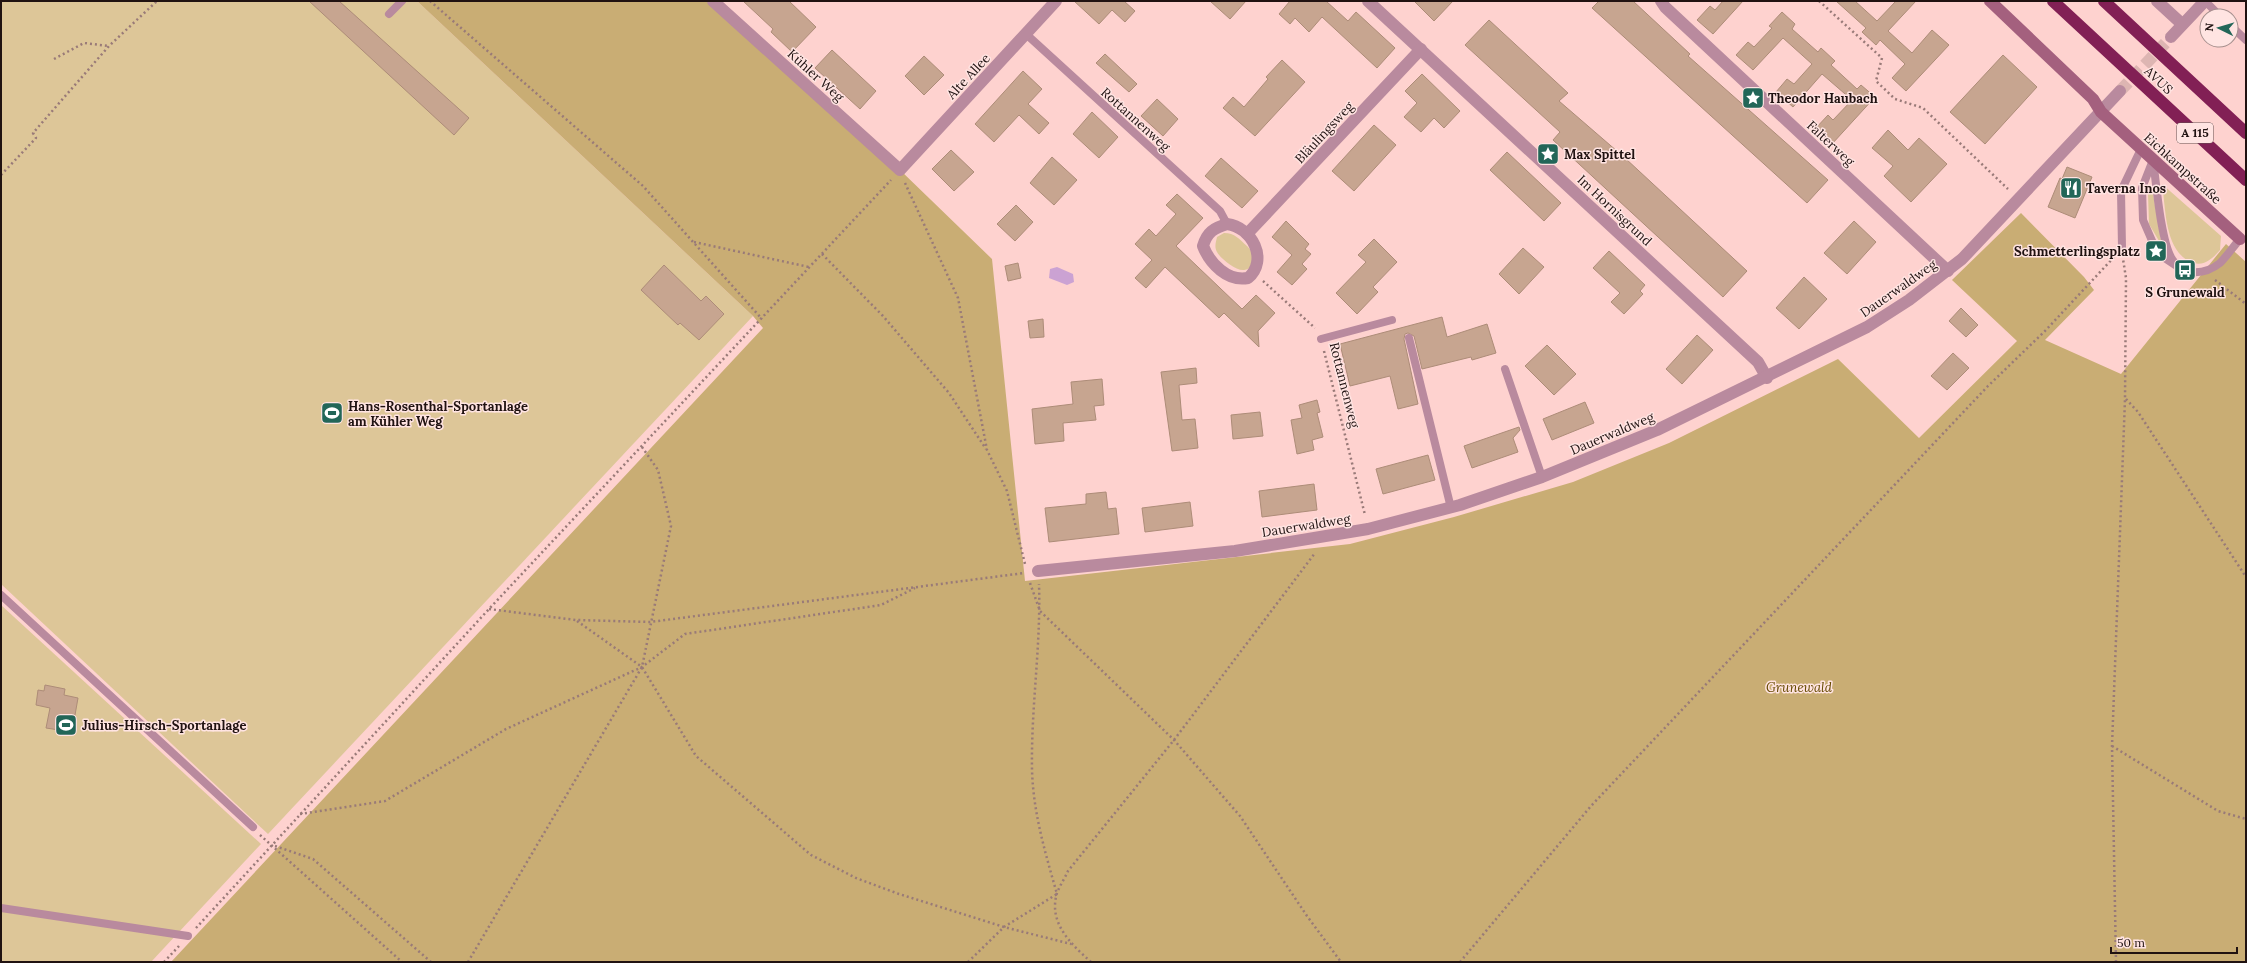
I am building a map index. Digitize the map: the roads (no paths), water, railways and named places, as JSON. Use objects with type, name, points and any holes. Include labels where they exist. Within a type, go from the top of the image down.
[{"type":"highway","name":"AVUS","points":[[2053,1],[2246,180]]},
{"type":"highway","name":"AVUS","points":[[2104,1],[2246,133]]},
{"type":"street","name":"Kühler Weg","points":[[713,1],[900,170]]},
{"type":"street","name":"Alte Allee","points":[[900,170],[1056,1]]},
{"type":"street","name":"Im Hornisgrund","points":[[1368,1],[1758,362],[1767,378]]},
{"type":"street","name":"Falterweg","points":[[1661,1],[1665,7],[1948,270]]},
{"type":"street","name":"Eichkampstraße","points":[[1990,1],[2093,99],[2101,112],[2243,242]]},
{"type":"street","points":[[2157,1],[2182,24]]},
{"type":"street","points":[[2171,37],[2205,1]]},
{"type":"street","name":"Bläulingsweg","points":[[1247,234],[1421,49]]},
{"type":"street","points":[[2101,112],[2120,91]]},
{"type":"street","name":"Dauerwaldweg","points":[[1033,572],[1235,551],[1327,537],[1368,529],[1451,508],[1542,477],[1657,430],[1767,378],[1872,324],[1948,270],[2101,112]]},
{"type":"street","points":[[1227,224],[1234,225],[1247,234],[1256,249],[1259,259],[1254,273],[1248,278],[1231,278],[1214,264],[1205,253],[1203,246],[1208,234],[1214,228],[1227,224]]},
{"type":"lane","points":[[389,14],[402,1]]},
{"type":"lane","name":"Rottannenweg","points":[[1026,34],[1220,211],[1227,224]]},
{"type":"lane","points":[[2122,248],[2121,191],[2141,149]]},
{"type":"lane","points":[[2153,159],[2166,245],[2172,259],[2178,267]]},
{"type":"lane","points":[[2153,159],[2142,188],[2143,220],[2153,243],[2166,259],[2178,267],[2196,274],[2205,272],[2220,263],[2243,242]]},
{"type":"lane","points":[[1321,339],[1392,320]]},
{"type":"lane","points":[[1409,338],[1451,508]]},
{"type":"lane","points":[[1505,369],[1542,477]]},
{"type":"lane","points":[[1,595],[253,827]]},
{"type":"lane","points":[[1,908],[188,936]]},
{"type":"tunnel","points":[[2120,91],[2171,37]]},
{"type":"place","name":"Theodor Haubach","points":[[1753,98]]},
{"type":"place","name":"Max Spittel","points":[[1548,154]]},
{"type":"place","name":"Taverna Inos","points":[[2071,188]]},
{"type":"place","name":"Schmetterlingsplatz","points":[[2156,251]]},
{"type":"place","name":"S Grunewald","points":[[2185,270]]},
{"type":"place","name":"Hans-Rosenthal-Sportanlage am Kühler Weg","points":[[332,413]]},
{"type":"place","name":"Julius-Hirsch-Sportanlage","points":[[66,725]]},
{"type":"park label","name":"Grunewald","points":[[1799,687]]}]
